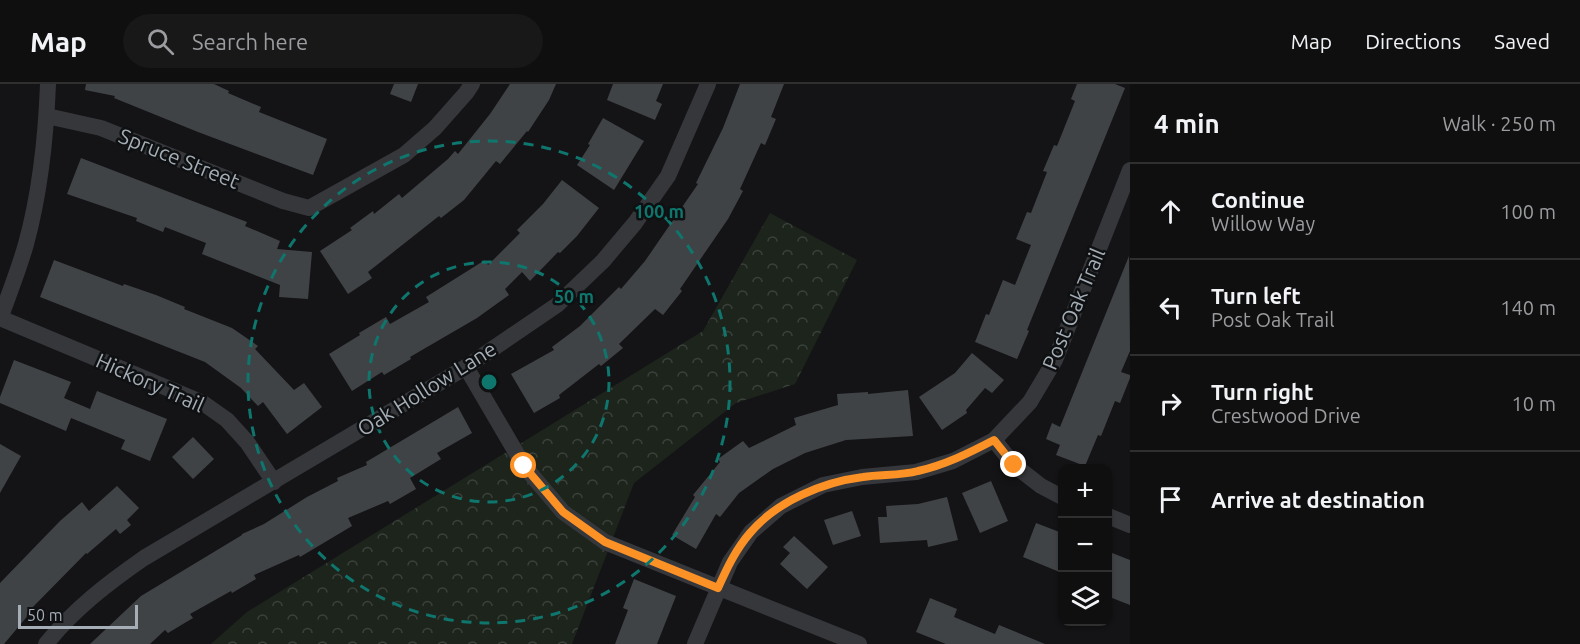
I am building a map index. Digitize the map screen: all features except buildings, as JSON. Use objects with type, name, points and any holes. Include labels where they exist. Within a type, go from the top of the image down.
[{"type":"street","points":[[0,318],[26,245],[40,177],[47,117],[48,84]]},
{"type":"street","name":"Spruce Street","points":[[47,117],[101,128],[283,201],[309,208],[404,155],[435,128],[472,84]]},
{"type":"street","name":"Oak Hollow Lane","points":[[46,644],[97,591],[144,558],[466,367],[557,306],[603,261],[635,223],[668,176],[708,84]]},
{"type":"street","name":"Post Oak Trail","points":[[695,644],[730,562],[751,532],[782,506],[823,485],[862,477],[916,472],[952,461],[994,440],[1030,402],[1055,360],[1130,170]]},
{"type":"street","name":"Hickory Trail","points":[[0,318],[203,403],[227,420],[247,442],[274,482]]},
{"type":"street","points":[[466,367],[524,466],[563,512],[605,542],[859,644]]},
{"type":"street","points":[[994,440],[1014,465],[1041,486],[1058,495]]},
{"type":"street","points":[[1112,518],[1130,525]]},
{"type":"green space","points":[[770,213],[857,260],[795,384],[736,403],[634,483],[572,644],[211,644],[247,612],[703,331]]},
{"type":"route","points":[[524,466],[563,512],[605,542],[718,588],[730,562],[751,532],[782,506],[823,485],[862,477],[916,472],[952,461],[994,440],[1014,465]]}]
